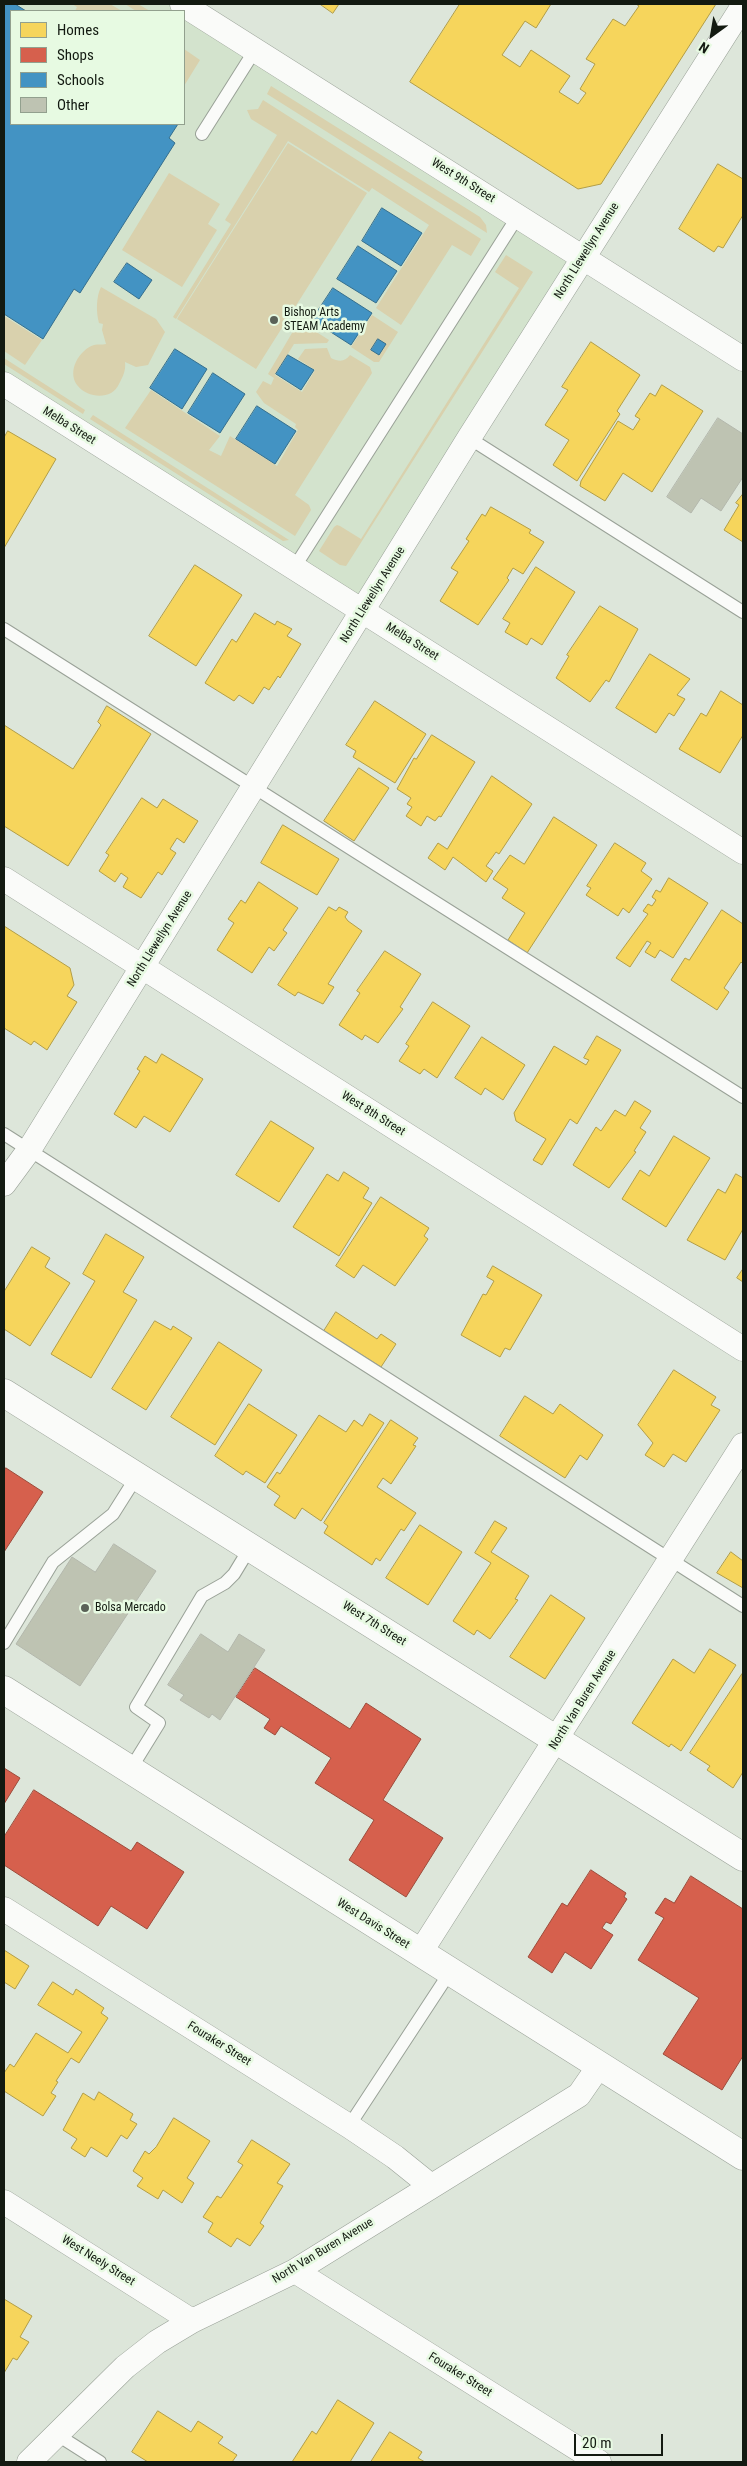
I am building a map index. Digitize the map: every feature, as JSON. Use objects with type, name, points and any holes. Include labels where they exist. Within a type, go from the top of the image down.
[{"type":"main road","name":"West 7th Street","points":[[4,1393],[743,1856]]},
{"type":"main road","name":"West Davis Street","points":[[4,1690],[743,2156]]},
{"type":"street","name":"West 9th Street","points":[[182,4],[743,358]]},
{"type":"street","name":"North Llewellyn Avenue","points":[[4,1184],[29,1150],[364,611],[469,438],[743,6]]},
{"type":"street","name":"Melba Street","points":[[4,384],[743,852]]},
{"type":"street","name":"West 8th Street","points":[[4,879],[743,1349]]},
{"type":"street","name":"North Van Buren Avenue","points":[[420,1953],[558,1739],[743,1445]]},
{"type":"street","name":"Fouraker Street","points":[[4,1909],[349,2126],[395,2157],[431,2186]]},
{"type":"street","name":"North Van Buren Avenue","points":[[29,2462],[125,2367],[156,2342],[192,2321],[295,2271],[579,2095],[600,2066]]},
{"type":"street","name":"West Neely Street","points":[[4,2202],[192,2321]]},
{"type":"street","name":"Fouraker Street","points":[[295,2271],[599,2462]]},
{"type":"lane","points":[[202,134],[255,50]]},
{"type":"lane","points":[[294,568],[518,216]]},
{"type":"lane","points":[[469,438],[743,612]]},
{"type":"lane","points":[[4,629],[743,1097]]},
{"type":"lane","points":[[4,1134],[743,1606]]},
{"type":"lane","points":[[4,1643],[52,1562],[113,1514],[137,1476]]},
{"type":"lane","points":[[130,1770],[159,1723],[136,1707],[202,1596],[225,1583],[234,1574],[251,1546]]},
{"type":"lane","points":[[349,2126],[450,1972]]},
{"type":"lane","points":[[56,2434],[100,2462]]},
{"type":"shaded area","name":"Bishop Arts STEAM Academy","points":[[4,4],[182,4],[583,257],[364,611],[4,383]]},
{"type":"shaded area","points":[[72,4],[110,4],[120,10],[76,10],[77,7]]},
{"type":"shaded area","points":[[125,4],[138,4],[148,10],[134,10]]},
{"type":"shaded area","points":[[185,50],[200,60],[185,84]]},
{"type":"shaded area","points":[[271,86],[480,217],[486,225],[487,233],[267,94]]},
{"type":"shaded area","points":[[263,100],[481,239],[471,256],[452,245],[401,325],[376,308],[429,225],[372,188],[369,192],[288,141],[176,319],[173,317],[231,224],[225,220],[277,135],[251,119],[247,110],[258,109]]},
{"type":"shaded area","points":[[288,143],[367,193],[256,369],[177,319]]},
{"type":"shaded area","points":[[169,173],[220,204],[208,224],[217,230],[182,287],[122,250]]},
{"type":"shaded area","points":[[506,255],[533,272],[348,563],[346,566],[340,565],[319,551],[334,527],[340,526],[361,539],[519,288],[495,272]]},
{"type":"shaded area","points":[[101,287],[156,319],[165,332],[148,365],[136,367],[125,362],[124,373],[116,389],[111,393],[100,396],[82,390],[77,385],[73,374],[76,362],[84,351],[94,345],[106,344],[102,330],[103,324],[99,323],[97,314],[97,300]]},
{"type":"shaded area","points":[[372,315],[398,332],[379,362],[374,362],[351,347]]},
{"type":"shaded area","points":[[4,316],[42,340],[25,365],[4,351]]},
{"type":"shaded area","points":[[299,321],[329,340],[327,343],[294,344],[275,375],[302,392],[315,370],[298,359],[305,349],[327,348],[331,358],[342,361],[350,355],[370,367],[372,373],[295,495],[309,505],[311,510],[295,536],[125,428],[151,390],[220,436],[209,450],[221,456],[230,436],[277,466],[298,430],[295,427],[296,424],[264,403],[256,392],[263,381],[271,385],[274,378],[268,374]]},
{"type":"shaded area","points":[[4,358],[85,410],[83,414],[4,364]]},
{"type":"shaded area","points":[[93,415],[289,540],[283,541],[90,419]]},
{"type":"building: Homes","points":[[320,4],[339,4],[333,13]]},
{"type":"building: Homes","points":[[460,4],[551,4],[536,28],[525,21],[502,55],[520,67],[531,50],[570,76],[559,92],[578,104],[586,93],[580,89],[595,64],[586,59],[613,19],[625,26],[639,6],[636,4],[716,4],[601,184],[578,189],[410,82]]},
{"type":"building: Homes","points":[[718,164],[743,179],[743,215],[723,248],[718,246],[714,252],[679,229]]},
{"type":"building: Homes","points":[[591,342],[640,375],[617,411],[620,414],[577,481],[553,465],[569,440],[545,425],[568,390],[562,387]]},
{"type":"building: Homes","points":[[662,385],[703,411],[652,492],[623,473],[605,501],[580,486],[581,481],[618,421],[633,430],[640,419],[635,416],[650,393],[655,396]]},
{"type":"building: Homes","points":[[8,431],[56,459],[4,548],[4,438]]},
{"type":"building: Homes","points":[[743,494],[743,542],[724,530],[739,505],[736,503]]},
{"type":"building: Homes","points":[[491,507],[531,530],[529,533],[544,542],[523,574],[513,568],[507,578],[509,580],[478,625],[440,601],[458,572],[451,568],[469,541],[466,539],[482,514],[485,516]]},
{"type":"building: Homes","points":[[195,565],[242,595],[196,666],[149,636]]},
{"type":"building: Homes","points":[[536,567],[575,592],[542,645],[531,638],[527,645],[505,632],[510,623],[503,619]]},
{"type":"building: Homes","points":[[600,606],[638,629],[609,682],[606,680],[590,702],[556,678],[569,656],[567,655]]},
{"type":"building: Homes","points":[[255,613],[275,625],[277,621],[292,629],[287,636],[301,644],[280,678],[278,676],[269,690],[264,687],[253,704],[239,695],[234,701],[205,683],[232,639],[236,642]]},
{"type":"building: Homes","points":[[650,654],[690,679],[677,695],[685,699],[674,716],[669,713],[656,733],[616,708]]},
{"type":"building: Homes","points":[[721,691],[743,705],[743,735],[720,773],[679,749],[701,713],[706,716]]},
{"type":"building: Homes","points":[[375,701],[426,734],[395,783],[353,757],[356,751],[346,745]]},
{"type":"building: Homes","points":[[107,706],[151,734],[68,866],[4,826],[4,725],[73,769],[101,725],[98,722]]},
{"type":"building: Homes","points":[[432,735],[475,762],[441,817],[439,816],[435,821],[427,816],[421,826],[406,816],[412,807],[407,804],[411,798],[397,789],[414,758],[416,759]]},
{"type":"building: Homes","points":[[359,768],[389,788],[354,841],[324,821]]},
{"type":"building: Homes","points":[[492,776],[532,804],[499,854],[496,852],[486,866],[493,871],[486,882],[453,857],[445,870],[428,858],[438,843],[447,849]]},
{"type":"building: Homes","points":[[142,798],[157,808],[163,799],[198,821],[184,843],[177,838],[170,849],[176,853],[162,875],[158,872],[141,898],[123,887],[128,878],[121,873],[115,882],[99,871],[109,855],[106,853]]},
{"type":"building: Homes","points":[[554,817],[597,845],[527,953],[508,940],[525,913],[502,898],[508,889],[493,879],[510,855],[524,864]]},
{"type":"building: Homes","points":[[283,825],[339,859],[317,895],[261,863]]},
{"type":"building: Homes","points":[[615,843],[646,863],[641,871],[652,879],[629,913],[623,908],[618,916],[586,895],[591,888],[587,886]]},
{"type":"building: Homes","points":[[669,878],[708,903],[673,958],[660,950],[655,958],[645,952],[651,943],[647,941],[630,967],[616,958],[648,914],[643,911],[648,904],[652,906],[656,900],[652,897],[656,890],[660,892]]},
{"type":"building: Homes","points":[[259,882],[298,908],[283,930],[287,933],[274,951],[269,947],[252,973],[217,950],[234,923],[228,919],[241,900],[245,903]]},
{"type":"building: Homes","points":[[329,907],[336,911],[339,907],[348,912],[345,917],[362,931],[328,984],[334,987],[323,1004],[298,992],[295,996],[278,985]]},
{"type":"building: Homes","points":[[722,910],[743,924],[743,964],[741,962],[724,988],[729,992],[717,1010],[671,980],[685,958],[689,960]]},
{"type":"building: Homes","points":[[4,926],[70,968],[74,985],[67,996],[77,1002],[47,1050],[34,1041],[31,1045],[4,1028]]},
{"type":"building: Homes","points":[[385,951],[421,974],[400,1007],[403,1009],[378,1043],[365,1035],[362,1040],[339,1025],[360,993],[357,991]]},
{"type":"building: Homes","points":[[433,1002],[470,1026],[437,1078],[424,1069],[420,1074],[399,1061],[409,1046],[406,1044]]},
{"type":"building: Homes","points":[[597,1036],[621,1050],[577,1124],[570,1119],[542,1165],[533,1160],[546,1139],[516,1121],[514,1113],[554,1046],[586,1065],[589,1060],[584,1058]]},
{"type":"building: Homes","points":[[482,1037],[525,1065],[503,1100],[485,1088],[481,1095],[455,1078]]},
{"type":"building: Homes","points":[[162,1054],[203,1079],[170,1132],[144,1116],[136,1128],[114,1114],[140,1071],[137,1069],[145,1056],[156,1063]]},
{"type":"building: Homes","points":[[635,1101],[651,1111],[640,1128],[646,1132],[634,1151],[636,1152],[609,1188],[573,1165],[596,1127],[601,1131],[615,1110],[625,1116]]},
{"type":"building: Homes","points":[[271,1121],[314,1148],[279,1202],[236,1175]]},
{"type":"building: Homes","points":[[674,1136],[710,1158],[666,1227],[622,1199],[640,1170],[649,1176]]},
{"type":"building: Homes","points":[[344,1172],[369,1188],[363,1198],[372,1203],[339,1256],[293,1227],[327,1174],[338,1181]]},
{"type":"building: Homes","points":[[736,1174],[743,1178],[743,1229],[725,1260],[687,1240],[718,1189],[725,1193]]},
{"type":"building: Homes","points":[[381,1197],[429,1228],[424,1236],[428,1239],[395,1286],[363,1265],[354,1278],[336,1266]]},
{"type":"building: Homes","points":[[106,1234],[144,1257],[123,1292],[137,1300],[91,1378],[51,1354],[95,1281],[83,1274]]},
{"type":"building: Homes","points":[[32,1247],[50,1258],[45,1267],[70,1283],[30,1346],[4,1329],[4,1292]]},
{"type":"building: Homes","points":[[493,1266],[542,1295],[510,1350],[505,1348],[500,1357],[461,1335],[483,1294],[486,1295],[494,1281],[487,1277]]},
{"type":"building: Homes","points":[[743,1269],[743,1282],[737,1278]]},
{"type":"building: Homes","points":[[336,1312],[377,1339],[381,1334],[396,1344],[381,1367],[324,1331]]},
{"type":"building: Homes","points":[[155,1321],[171,1330],[173,1326],[192,1338],[146,1410],[112,1389]]},
{"type":"building: Homes","points":[[219,1342],[262,1370],[215,1445],[171,1417]]},
{"type":"building: Homes","points":[[674,1370],[716,1397],[711,1405],[720,1410],[686,1462],[673,1454],[664,1467],[645,1455],[653,1443],[638,1425]]},
{"type":"building: Homes","points":[[525,1396],[553,1414],[560,1404],[603,1435],[587,1460],[580,1455],[565,1478],[500,1436]]},
{"type":"building: Homes","points":[[249,1404],[297,1435],[265,1483],[246,1471],[243,1475],[215,1456]]},
{"type":"building: Homes","points":[[370,1414],[384,1423],[321,1521],[302,1508],[295,1519],[274,1505],[280,1496],[267,1487],[277,1472],[280,1474],[319,1415],[346,1432],[354,1420],[362,1426]]},
{"type":"building: Homes","points":[[391,1420],[418,1438],[413,1445],[416,1446],[391,1484],[383,1478],[377,1487],[416,1513],[404,1531],[401,1529],[380,1561],[376,1558],[372,1565],[324,1533],[328,1526],[324,1523]]},
{"type":"building: Homes","points":[[495,1521],[507,1528],[491,1552],[529,1576],[515,1599],[518,1600],[490,1639],[477,1630],[474,1635],[453,1621],[491,1563],[475,1553]]},
{"type":"building: Homes","points":[[420,1525],[462,1552],[428,1605],[386,1578]]},
{"type":"building: Homes","points":[[731,1552],[743,1561],[743,1588],[717,1573]]},
{"type":"building: Homes","points":[[551,1595],[585,1618],[545,1679],[510,1657]]},
{"type":"building: Homes","points":[[710,1649],[736,1665],[681,1751],[671,1744],[669,1747],[632,1723],[673,1659],[694,1673]]},
{"type":"building: Homes","points":[[742,1674],[743,1772],[733,1788],[707,1770],[710,1766],[690,1753]]},
{"type":"building: Homes","points":[[4,1950],[29,1966],[15,1989],[4,1982]]},
{"type":"building: Homes","points":[[53,1982],[73,1995],[76,1989],[104,2008],[101,2013],[108,2018],[79,2063],[71,2058],[56,2081],[58,2082],[51,2093],[56,2096],[43,2116],[4,2091],[4,2073],[10,2064],[14,2067],[36,2033],[68,2053],[82,2032],[38,2005]]},
{"type":"building: Homes","points":[[99,2092],[133,2114],[130,2120],[137,2124],[127,2139],[121,2135],[107,2157],[91,2147],[85,2157],[71,2148],[77,2139],[63,2130],[83,2093],[94,2100]]},
{"type":"building: Homes","points":[[174,2118],[210,2141],[187,2178],[194,2183],[182,2203],[163,2190],[158,2199],[137,2186],[143,2178],[133,2171],[145,2151],[149,2154],[156,2147]]},
{"type":"building: Homes","points":[[252,2140],[290,2164],[277,2183],[283,2186],[260,2223],[264,2226],[250,2246],[237,2238],[231,2247],[208,2232],[213,2223],[203,2217],[217,2196],[221,2198],[243,2165],[238,2162]]},
{"type":"building: Homes","points":[[4,2299],[32,2316],[20,2337],[29,2342],[17,2360],[13,2358],[4,2373]]},
{"type":"building: Homes","points":[[338,2400],[374,2423],[350,2462],[292,2462],[312,2431],[316,2434]]},
{"type":"building: Homes","points":[[158,2411],[191,2432],[198,2421],[223,2437],[218,2443],[237,2455],[232,2462],[148,2462],[132,2452]]},
{"type":"building: Homes","points":[[390,2432],[422,2452],[418,2458],[425,2462],[371,2462]]},
{"type":"building: Shops","points":[[6,1468],[43,1492],[4,1552],[4,1472]]},
{"type":"building: Shops","points":[[255,1668],[350,1729],[366,1703],[421,1739],[383,1800],[443,1838],[406,1897],[349,1860],[374,1820],[315,1783],[331,1758],[281,1726],[275,1735],[264,1728],[270,1719],[236,1697]]},
{"type":"building: Shops","points":[[4,1768],[20,1778],[4,1804]]},
{"type":"building: Shops","points":[[34,1790],[131,1851],[137,1842],[184,1872],[147,1929],[111,1906],[98,1926],[4,1865],[4,1837]]},
{"type":"building: Shops","points":[[591,1870],[626,1893],[624,1897],[627,1899],[611,1924],[606,1922],[602,1928],[613,1935],[591,1969],[565,1952],[552,1973],[528,1957],[562,1903],[567,1906]]},
{"type":"building: Shops","points":[[691,1876],[743,1909],[743,2056],[722,2090],[663,2054],[699,1998],[638,1960],[664,1918],[655,1913],[665,1898],[674,1903]]},
{"type":"building: Schools","points":[[4,4],[15,4],[24,10],[10,10],[10,125],[177,125],[169,138],[175,143],[80,293],[74,289],[43,339],[4,314]]},
{"type":"building: Schools","points":[[382,208],[422,233],[401,266],[362,241]]},
{"type":"building: Schools","points":[[358,246],[397,271],[376,303],[337,279]]},
{"type":"building: Schools","points":[[127,263],[152,280],[139,299],[114,282]]},
{"type":"building: Schools","points":[[333,288],[372,313],[351,345],[312,320]]},
{"type":"building: Schools","points":[[378,339],[386,344],[379,355],[371,350]]},
{"type":"building: Schools","points":[[175,349],[207,369],[182,409],[150,388]]},
{"type":"building: Schools","points":[[288,355],[314,370],[301,390],[276,374]]},
{"type":"building: Schools","points":[[213,373],[245,394],[220,433],[188,413]]},
{"type":"building: Schools","points":[[257,406],[296,431],[275,464],[236,439]]},
{"type":"building: Other","points":[[718,418],[743,434],[743,477],[721,511],[701,498],[691,513],[667,497]]},
{"type":"building: Other","name":"Bolsa Mercado","points":[[114,1544],[156,1571],[80,1686],[16,1644],[72,1557],[95,1572]]},
{"type":"building: Other","points":[[201,1634],[228,1652],[239,1634],[265,1650],[220,1720],[212,1714],[209,1718],[180,1700],[184,1695],[168,1685]]},
{"type":"place","name":"Bishop Arts STEAM Academy","points":[[274,320]]},
{"type":"place","name":"Bolsa Mercado","points":[[85,1608]]}]
